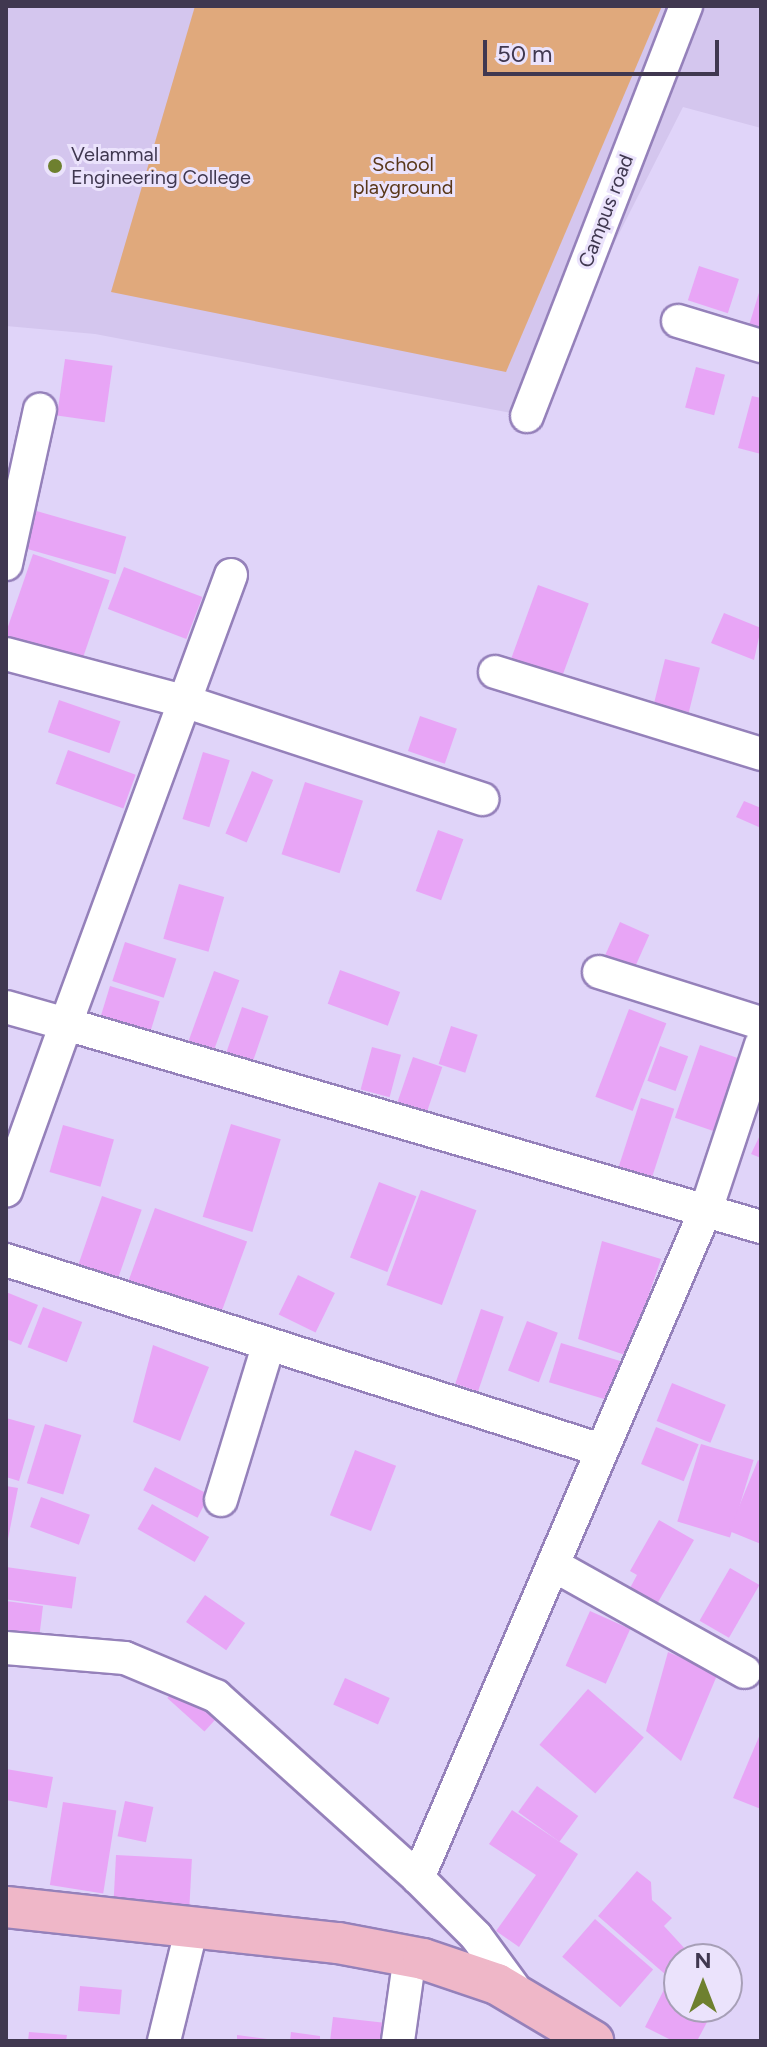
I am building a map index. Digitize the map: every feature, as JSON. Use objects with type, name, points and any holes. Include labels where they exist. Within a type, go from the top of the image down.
[{"type":"main road","points":[[6,1907],[410,1956],[497,1984],[593,2041]]},
{"type":"street","name":"Campus road","points":[[527,416],[686,6]]},
{"type":"street","points":[[678,321],[761,346]]},
{"type":"street","points":[[6,564],[40,410]]},
{"type":"street","points":[[6,1191],[231,575]]},
{"type":"street","points":[[6,654],[187,702],[482,799]]},
{"type":"street","points":[[495,672],[761,754]]},
{"type":"street","points":[[599,972],[761,1023]]},
{"type":"street","points":[[6,1007],[707,1207],[761,1227]]},
{"type":"street","points":[[418,1878],[557,1567],[598,1449],[707,1207],[759,1057]]},
{"type":"street","points":[[6,1260],[598,1449]]},
{"type":"street","points":[[221,1500],[268,1346]]},
{"type":"street","points":[[557,1567],[745,1672]]},
{"type":"street","points":[[6,1648],[125,1658],[216,1696],[418,1878],[476,1936],[524,2001]]},
{"type":"street","points":[[164,2041],[191,1931]]},
{"type":"street","points":[[398,2041],[410,1956]]},
{"type":"shaded area","name":"School playground","points":[[6,6],[761,6],[761,128],[683,107],[527,416],[95,334],[6,326]]},
{"type":"green space","name":"School playground","points":[[195,6],[662,6],[506,372],[111,292]]},
{"type":"building","points":[[699,266],[739,279],[728,313],[688,300]]},
{"type":"building","points":[[761,286],[761,335],[747,332]]},
{"type":"building","points":[[65,359],[113,366],[105,422],[57,415]]},
{"type":"building","points":[[696,367],[725,375],[714,415],[685,408]]},
{"type":"building","points":[[752,396],[761,398],[761,454],[738,448]]},
{"type":"building","points":[[33,510],[126,537],[115,574],[22,547]]},
{"type":"building","points":[[33,554],[110,580],[80,667],[6,642],[6,632]]},
{"type":"building","points":[[124,567],[202,597],[186,639],[108,609]]},
{"type":"building","points":[[538,585],[589,603],[561,680],[510,661]]},
{"type":"building","points":[[724,613],[761,628],[754,660],[711,643]]},
{"type":"building","points":[[665,659],[700,668],[689,712],[654,704]]},
{"type":"building","points":[[59,700],[120,721],[109,753],[48,732]]},
{"type":"building","points":[[420,716],[457,729],[445,764],[408,751]]},
{"type":"building","points":[[68,750],[136,775],[123,808],[56,784]]},
{"type":"building","points":[[203,752],[230,760],[209,827],[183,819]]},
{"type":"building","points":[[252,771],[273,780],[247,843],[225,834]]},
{"type":"building","points":[[305,782],[363,801],[340,873],[282,854]]},
{"type":"building","points":[[744,801],[761,808],[761,828],[736,817]]},
{"type":"building","points":[[438,830],[463,839],[441,900],[416,891]]},
{"type":"building","points":[[179,884],[224,897],[208,952],[163,939]]},
{"type":"building","points":[[620,922],[649,935],[632,973],[603,960]]},
{"type":"building","points":[[125,942],[176,959],[164,998],[112,981]]},
{"type":"building","points":[[340,970],[400,992],[388,1026],[328,1004]]},
{"type":"building","points":[[214,971],[239,980],[211,1059],[185,1050]]},
{"type":"building","points":[[110,986],[160,1001],[148,1038],[99,1023]]},
{"type":"building","points":[[242,1007],[268,1016],[251,1067],[224,1058]]},
{"type":"building","points":[[629,1009],[666,1023],[633,1111],[595,1097]]},
{"type":"building","points":[[451,1026],[478,1035],[465,1073],[439,1064]]},
{"type":"building","points":[[700,1045],[746,1061],[721,1134],[675,1118]]},
{"type":"building","points":[[660,1046],[688,1056],[676,1091],[647,1081]]},
{"type":"building","points":[[372,1047],[401,1055],[390,1097],[361,1090]]},
{"type":"building","points":[[413,1057],[442,1067],[423,1123],[394,1113]]},
{"type":"building","points":[[641,1098],[674,1109],[650,1182],[617,1171]]},
{"type":"building","points":[[231,1124],[281,1139],[252,1232],[203,1217]]},
{"type":"building","points":[[63,1125],[114,1140],[100,1187],[49,1172]]},
{"type":"building","points":[[761,1133],[761,1158],[751,1154]]},
{"type":"building","points":[[379,1182],[416,1196],[387,1272],[350,1258]]},
{"type":"building","points":[[421,1190],[476,1210],[442,1305],[386,1285]]},
{"type":"building","points":[[102,1196],[142,1210],[115,1286],[76,1273]]},
{"type":"building","points":[[155,1208],[247,1242],[219,1320],[127,1286]]},
{"type":"building","points":[[602,1241],[661,1259],[628,1356],[578,1339]]},
{"type":"building","points":[[298,1275],[335,1293],[316,1333],[279,1315]]},
{"type":"building","points":[[6,1292],[38,1305],[21,1345],[6,1339]]},
{"type":"building","points":[[43,1307],[82,1322],[67,1362],[28,1347]]},
{"type":"building","points":[[481,1309],[504,1317],[478,1392],[455,1384]]},
{"type":"building","points":[[527,1321],[558,1333],[539,1382],[508,1370]]},
{"type":"building","points":[[561,1343],[625,1363],[613,1402],[549,1382]]},
{"type":"building","points":[[153,1345],[209,1367],[180,1441],[133,1422]]},
{"type":"building","points":[[672,1383],[726,1405],[710,1443],[657,1421]]},
{"type":"building","points":[[6,1418],[35,1426],[19,1481],[6,1477]]},
{"type":"building","points":[[45,1424],[81,1435],[63,1494],[27,1483]]},
{"type":"building","points":[[656,1427],[699,1444],[684,1481],[641,1464]]},
{"type":"building","points":[[701,1444],[754,1460],[730,1538],[677,1521]]},
{"type":"building","points":[[355,1450],[396,1466],[371,1531],[330,1515]]},
{"type":"building","points":[[758,1460],[761,1462],[761,1544],[729,1531]]},
{"type":"building","points":[[155,1467],[209,1495],[198,1518],[143,1490]]},
{"type":"building","points":[[6,1486],[18,1488],[7,1544],[6,1544]]},
{"type":"building","points":[[41,1497],[90,1515],[79,1545],[30,1527]]},
{"type":"building","points":[[152,1504],[209,1537],[195,1562],[138,1529]]},
{"type":"building","points":[[659,1520],[694,1540],[657,1604],[630,1588],[637,1575],[630,1571]]},
{"type":"building","points":[[6,1567],[76,1577],[72,1609],[6,1599]]},
{"type":"building","points":[[730,1568],[759,1585],[729,1638],[700,1621]]},
{"type":"building","points":[[205,1595],[245,1623],[226,1650],[186,1622]]},
{"type":"building","points":[[6,1601],[43,1606],[38,1647],[6,1643]]},
{"type":"building","points":[[590,1611],[630,1629],[606,1684],[566,1666]]},
{"type":"building","points":[[668,1652],[718,1673],[681,1761],[646,1731]]},
{"type":"building","points":[[345,1678],[390,1698],[378,1724],[333,1704]]},
{"type":"building","points":[[180,1684],[217,1717],[204,1732],[167,1698]]},
{"type":"building","points":[[588,1689],[644,1738],[595,1793],[539,1745]]},
{"type":"building","points":[[761,1732],[761,1809],[733,1798]]},
{"type":"building","points":[[6,1769],[53,1777],[47,1808],[6,1800]]},
{"type":"building","points":[[537,1786],[578,1816],[559,1842],[518,1812]]},
{"type":"building","points":[[125,1801],[153,1807],[146,1842],[118,1836]]},
{"type":"building","points":[[63,1802],[116,1810],[103,1893],[50,1885]]},
{"type":"building","points":[[512,1810],[578,1854],[519,1947],[496,1931],[536,1875],[489,1844]]},
{"type":"building","points":[[116,1855],[192,1859],[189,1917],[113,1913]]},
{"type":"building","points":[[637,1871],[651,1882],[652,1900],[672,1918],[664,1926],[680,1943],[663,1943],[663,1972],[598,1916]]},
{"type":"building","points":[[595,1919],[653,1970],[620,2007],[562,1957]]},
{"type":"building","points":[[80,1986],[122,1990],[120,2015],[78,2011]]},
{"type":"building","points":[[663,1992],[663,2023],[707,2023],[697,2041],[673,2041],[645,2027]]},
{"type":"building","points":[[333,2017],[395,2024],[393,2041],[330,2041]]},
{"type":"building","points":[[29,2032],[67,2035],[66,2041],[28,2041]]},
{"type":"building","points":[[291,2032],[320,2036],[320,2041],[290,2041]]},
{"type":"building","points":[[237,2035],[267,2039],[267,2041],[237,2041]]},
{"type":"place","name":"Velammal Engineering College","points":[[55,166]]}]
